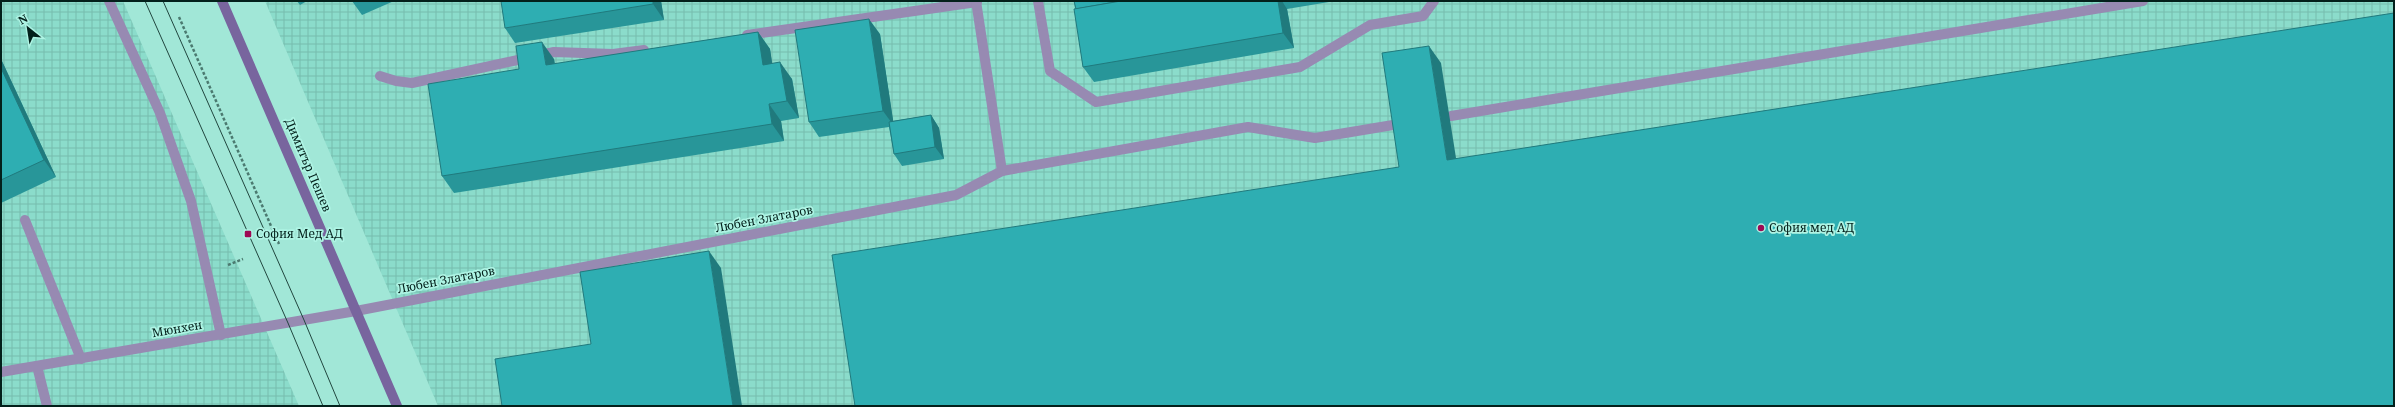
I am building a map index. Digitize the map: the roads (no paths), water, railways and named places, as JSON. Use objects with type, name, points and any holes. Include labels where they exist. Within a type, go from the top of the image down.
[{"type":"main road","name":"Димитър Пешев","points":[[222,1],[398,406]]},
{"type":"street","points":[[109,1],[160,113],[191,201],[220,335]]},
{"type":"street","points":[[1038,1],[1050,71],[1096,102],[1300,67],[1370,25],[1423,16],[1434,1]]},
{"type":"street","points":[[1451,116],[2143,1]]},
{"type":"street","points":[[740,36],[976,2],[1002,171]]},
{"type":"street","points":[[380,76],[396,81],[412,83],[554,52],[613,54],[653,49]]},
{"type":"street","name":"Любен Златаров","points":[[356,311],[956,195],[1002,171],[1248,127],[1315,138],[1399,124]]},
{"type":"street","points":[[25,220],[81,359]]},
{"type":"street","name":"Мюнхен","points":[[1,372],[356,311]]},
{"type":"street","points":[[37,366],[47,406]]},
{"type":"tram line","points":[[145,1],[288,323],[323,406]]},
{"type":"tram line","points":[[163,1],[304,320],[340,406]]},
{"type":"place","name":"София мед АД","points":[[1761,228]]},
{"type":"place","name":"София Мед АД","points":[[248,234]]}]
